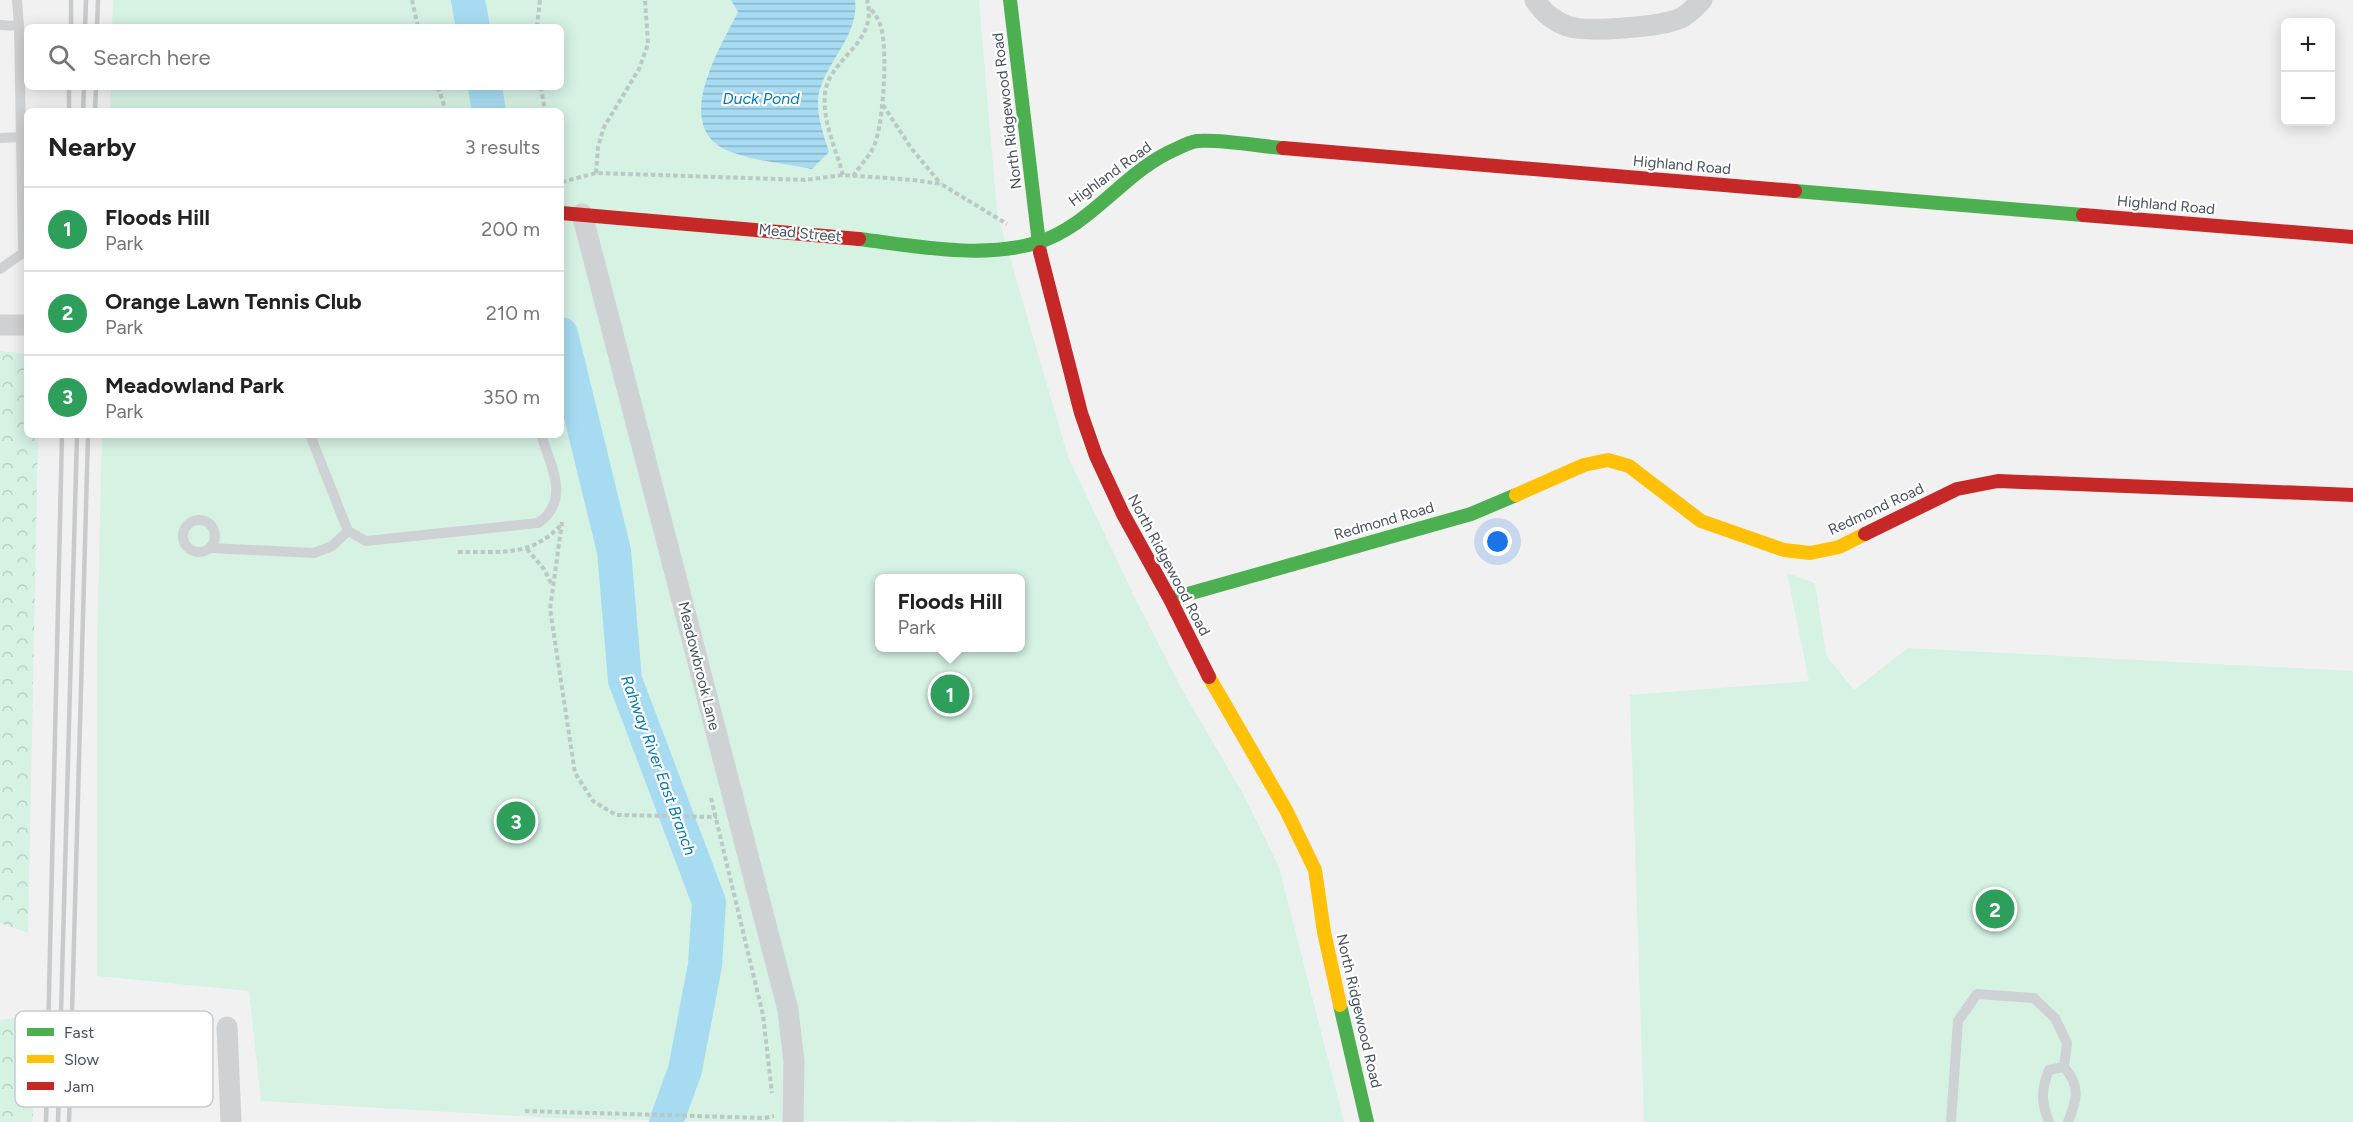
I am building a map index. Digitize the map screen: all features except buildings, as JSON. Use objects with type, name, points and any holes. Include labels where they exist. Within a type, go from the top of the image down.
[{"type":"street","name":"North Ridgewood Road","points":[[1010,0],[1038,242],[1081,413],[1096,456],[1123,514],[1170,599],[1213,686],[1286,810],[1315,870],[1324,932],[1367,1122]]},
{"type":"street","points":[[1535,0],[1542,11],[1568,27],[1623,29],[1670,22],[1684,17],[1702,0]]},
{"type":"street","name":"Highland Road","points":[[1038,242],[1065,229],[1147,164],[1196,141],[2353,237]]},
{"type":"street","name":"Mead Street","points":[[564,213],[982,249],[1018,247],[1038,242]]},
{"type":"street","name":"Meadowbrook Lane","points":[[582,214],[788,1010],[794,1062],[793,1122]]},
{"type":"street","points":[[0,325],[24,325]]},
{"type":"street","name":"Redmond Road","points":[[1170,599],[1471,514],[1561,474],[1598,461],[1619,462],[1629,466],[1684,510],[1729,533],[1785,550],[1810,553],[1839,547],[1957,489],[1998,481],[2353,495]]},
{"type":"street","points":[[227,1027],[231,1122]]},
{"type":"lane","points":[[0,269],[23,254],[17,0]]},
{"type":"lane","points":[[0,25],[19,26]]},
{"type":"lane","points":[[0,138],[20,137]]},
{"type":"lane","points":[[311,438],[348,531],[366,541],[538,523],[549,516],[557,496],[556,482],[542,438]]},
{"type":"lane","points":[[210,548],[314,553],[332,546],[348,531]]},
{"type":"lane","points":[[1951,1122],[1958,1021],[1977,994],[2034,998],[2055,1018],[2067,1043],[2064,1067],[2074,1079],[2076,1102],[2068,1122]]},
{"type":"lane","points":[[2049,1122],[2043,1106],[2042,1089],[2049,1070],[2064,1067]]},
{"type":"path","points":[[412,0],[417,24]]},
{"type":"path","points":[[537,24],[540,0]]},
{"type":"path","points":[[596,173],[598,147],[604,127],[639,69],[648,44],[645,0]]},
{"type":"path","points":[[843,175],[827,125],[825,93],[830,78],[856,48],[865,32],[868,0]]},
{"type":"path","points":[[853,176],[873,149],[880,127],[883,33],[879,19],[869,6]]},
{"type":"path","points":[[439,90],[445,108]]},
{"type":"path","points":[[542,90],[544,108]]},
{"type":"path","points":[[882,105],[911,148],[941,184],[1010,226]]},
{"type":"path","points":[[564,180],[596,173],[806,180],[843,175],[941,184]]},
{"type":"path","points":[[563,518],[560,525],[550,609],[574,773],[593,801],[616,815],[715,818],[763,1015],[772,1098]]},
{"type":"path","points":[[458,552],[527,549],[548,539],[560,525]]},
{"type":"path","points":[[527,549],[544,569],[553,586]]},
{"type":"path","points":[[525,1111],[773,1118],[774,1109]]},
{"type":"green space","points":[[113,0],[731,0],[738,12],[707,75],[829,152],[820,120],[818,96],[824,78],[848,34],[855,12],[855,0],[979,0],[997,213],[1068,457],[1136,600],[1184,693],[1242,792],[1279,867],[1344,1122],[690,1121],[552,1118],[261,1101],[249,991],[97,976],[97,646],[102,438],[564,438],[564,108],[110,108],[111,90],[564,90],[564,24],[112,24]]},
{"type":"green space","points":[[0,351],[24,354],[24,438],[38,438],[28,933],[0,923]]},
{"type":"green space","points":[[1787,573],[1815,583],[1826,655],[1854,690],[1908,648],[2353,671],[2353,1122],[1644,1122],[1630,695],[1809,681]]},
{"type":"green space","points":[[15,1018],[15,1107],[33,1107],[33,1122],[0,1122],[0,1020]]},
{"type":"water","name":"Duck Pond","points":[[731,0],[855,0],[853,23],[818,97],[820,121],[829,152],[812,169],[731,152],[713,141],[703,125],[701,107],[704,87],[738,12]]},
{"type":"waterway","name":"Rahway River East Branch","points":[[468,0],[472,24]]},
{"type":"waterway","name":"Rahway River East Branch","points":[[486,90],[488,108]]},
{"type":"waterway","name":"Rahway River East Branch","points":[[564,346],[614,551],[625,680],[709,902],[705,965],[685,1070],[666,1122]]},
{"type":"railway","points":[[71,0],[71,24]]},
{"type":"railway","points":[[85,24],[86,0]]},
{"type":"railway","points":[[97,24],[98,0]]},
{"type":"railway","points":[[69,90],[69,108]]},
{"type":"railway","points":[[83,108],[84,90]]},
{"type":"railway","points":[[95,108],[96,90]]},
{"type":"railway","points":[[49,1011],[62,438]]},
{"type":"railway","points":[[61,1011],[77,438]]},
{"type":"railway","points":[[72,1011],[88,438]]},
{"type":"railway","points":[[46,1107],[46,1122]]},
{"type":"railway","points":[[58,1107],[58,1122]]},
{"type":"railway","points":[[69,1107],[69,1122]]},
{"type":"traffic: fast","points":[[1010,0],[1040,252]]},
{"type":"traffic: fast","points":[[859,239],[948,250],[1015,248],[1036,243],[1074,225],[1140,171],[1157,159],[1189,143],[1217,141],[1283,148]]},
{"type":"traffic: fast","points":[[1795,191],[2083,215]]},
{"type":"traffic: fast","points":[[1170,599],[1471,514],[1516,495]]},
{"type":"traffic: fast","points":[[1340,1005],[1367,1122]]},
{"type":"traffic: slow","points":[[1516,495],[1584,465],[1608,460],[1629,466],[1701,521],[1784,550],[1810,553],[1839,547],[1865,534]]},
{"type":"traffic: slow","points":[[1209,677],[1286,810],[1315,870],[1324,932],[1340,1005]]},
{"type":"traffic: jam","points":[[1283,148],[1795,191]]},
{"type":"traffic: jam","points":[[564,213],[859,239]]},
{"type":"traffic: jam","points":[[2083,215],[2353,237]]},
{"type":"traffic: jam","points":[[1040,252],[1081,413],[1096,456],[1123,514],[1170,599],[1209,677]]},
{"type":"traffic: jam","points":[[1865,534],[1957,489],[1998,481],[2353,495]]},
{"type":"place","name":"Floods Hill","points":[[950,694]]},
{"type":"place","name":"Meadowland Park","points":[[516,821]]},
{"type":"place","name":"Orange Lawn Tennis Club","points":[[1995,909]]}]
